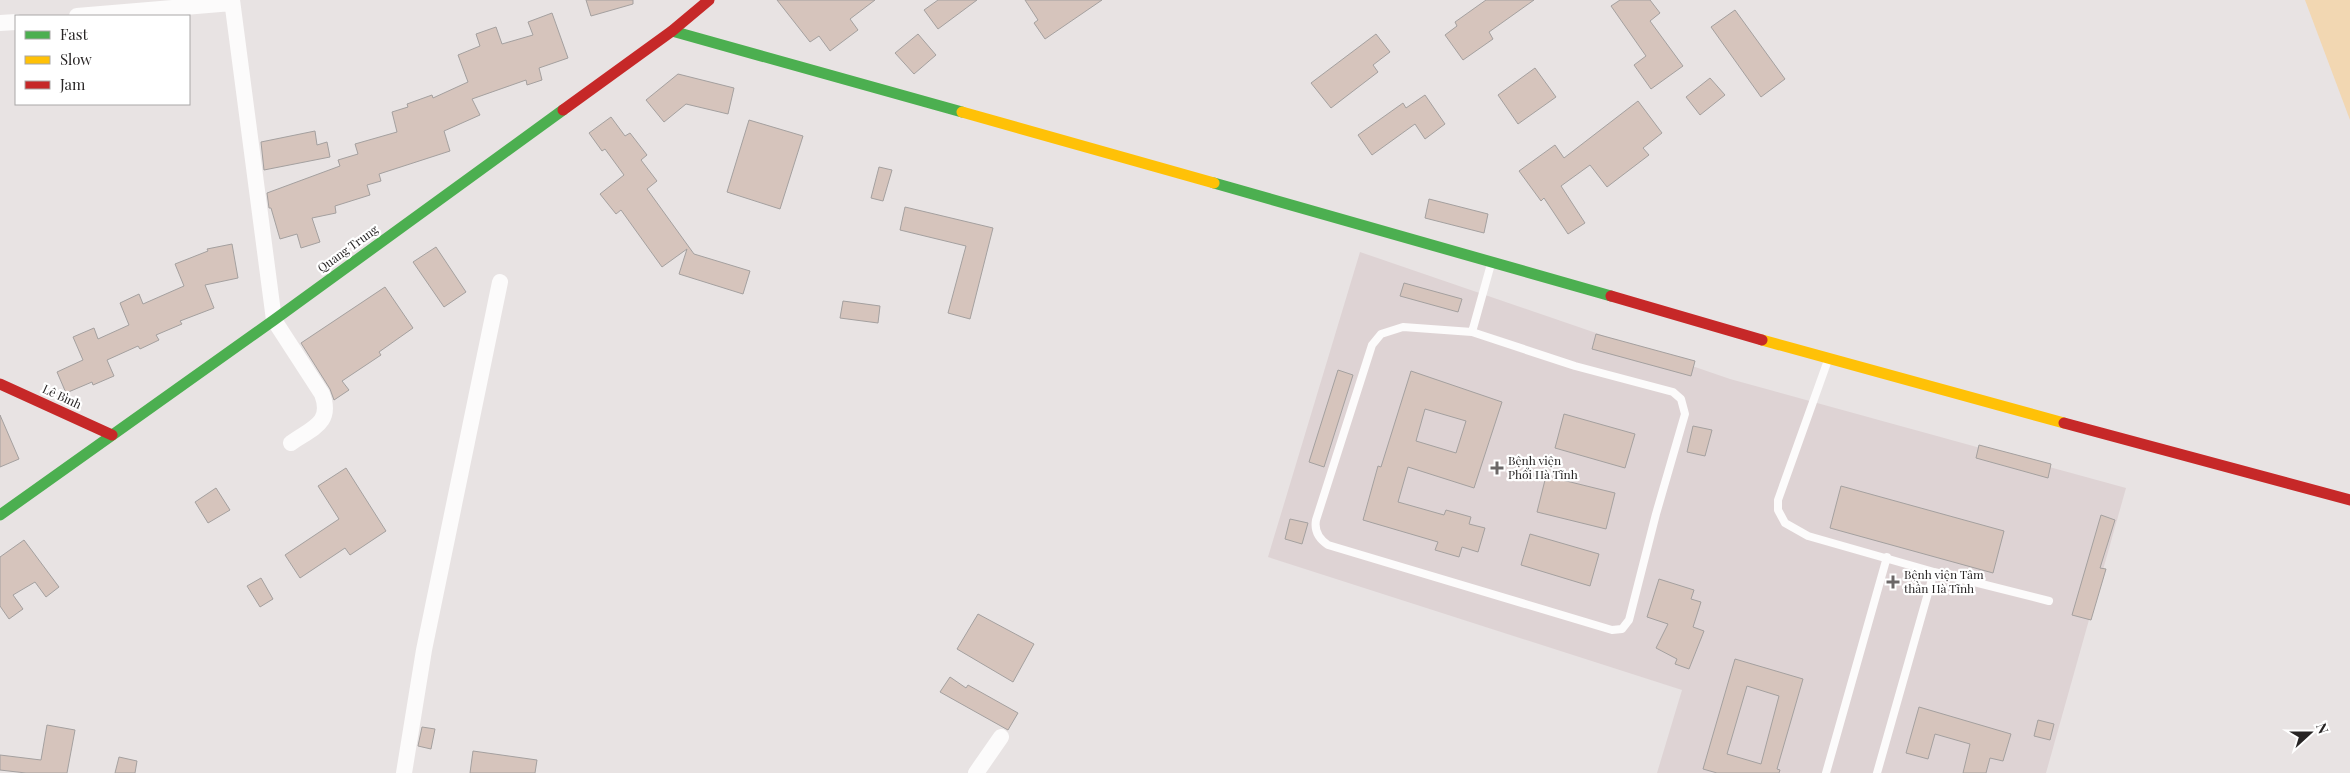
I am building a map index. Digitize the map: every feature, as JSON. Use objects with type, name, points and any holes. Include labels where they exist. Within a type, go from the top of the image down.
[{"type":"street","name":"Quang Trung","points":[[0,515],[274,320],[672,31],[708,0]]},
{"type":"street","points":[[88,15],[232,1],[274,320],[322,394],[326,406],[325,416],[321,422],[291,443]]},
{"type":"street","points":[[0,23],[15,22]]},
{"type":"street","points":[[672,31],[1492,261],[1829,359],[2350,500]]},
{"type":"street","points":[[404,773],[424,650],[500,282]]},
{"type":"street","name":"Lê Bình","points":[[0,384],[112,435]]},
{"type":"street","points":[[976,773],[1001,737]]},
{"type":"lane","points":[[1472,332],[1492,261]]},
{"type":"lane","points":[[1403,327],[1472,332],[1575,366],[1673,392],[1681,399],[1685,414],[1656,514],[1629,620],[1622,629],[1612,630],[1328,545],[1318,536],[1316,520],[1372,345],[1378,337],[1394,328],[1403,327]]},
{"type":"lane","points":[[1829,359],[1782,485],[1778,500],[1778,510],[1785,523],[1797,532],[1934,572],[2049,601]]},
{"type":"lane","points":[[1826,773],[1887,558]]},
{"type":"lane","points":[[1877,773],[1934,572]]},
{"type":"shaded area","points":[[2305,0],[2350,0],[2350,120]]},
{"type":"shaded area","points":[[1360,252],[1730,379],[2126,488],[2046,773],[1657,773],[1682,690],[1268,557]]},
{"type":"building","points":[[586,0],[633,0],[633,4],[591,16]]},
{"type":"building","points":[[777,0],[875,0],[850,19],[858,30],[830,51],[819,36],[810,42]]},
{"type":"building","points":[[938,0],[977,0],[938,29],[924,10]]},
{"type":"building","points":[[1025,0],[1102,0],[1045,39],[1034,23],[1038,20]]},
{"type":"building","points":[[1486,0],[1534,0],[1489,32],[1493,39],[1463,60],[1445,35],[1457,26],[1455,22]]},
{"type":"building","points":[[1620,0],[1650,0],[1660,13],[1650,21],[1683,66],[1651,89],[1634,65],[1646,56],[1611,6]]},
{"type":"building","points":[[1735,10],[1785,79],[1761,97],[1711,27]]},
{"type":"building","points":[[552,13],[568,58],[539,68],[542,80],[527,85],[526,80],[472,99],[480,115],[444,131],[450,151],[379,174],[381,181],[367,185],[370,195],[335,206],[336,213],[312,218],[320,242],[301,248],[297,234],[280,239],[271,208],[269,208],[267,193],[340,166],[338,160],[358,154],[355,144],[397,132],[392,112],[408,107],[407,104],[432,95],[433,98],[468,82],[458,55],[480,46],[476,34],[496,27],[502,44],[533,35],[528,22]]},
{"type":"building","points":[[918,34],[936,55],[914,74],[895,53]]},
{"type":"building","points":[[1376,34],[1390,52],[1373,65],[1378,72],[1331,108],[1311,83]]},
{"type":"building","points":[[1535,68],[1556,97],[1518,124],[1498,95]]},
{"type":"building","points":[[678,74],[734,88],[728,114],[686,104],[664,122],[646,100]]},
{"type":"building","points":[[1710,78],[1725,95],[1700,115],[1686,97]]},
{"type":"building","points":[[1425,95],[1445,124],[1425,139],[1415,124],[1372,155],[1358,135],[1403,103],[1406,108]]},
{"type":"building","points":[[1638,101],[1662,133],[1643,148],[1649,155],[1607,187],[1590,165],[1561,186],[1585,223],[1568,234],[1544,198],[1541,201],[1519,171],[1555,145],[1564,158]]},
{"type":"building","points":[[611,117],[625,136],[630,133],[647,155],[641,160],[657,181],[647,189],[694,254],[750,271],[743,294],[679,274],[687,249],[662,267],[621,210],[616,214],[600,194],[624,175],[605,149],[602,151],[589,133]]},
{"type":"building","points":[[749,120],[803,136],[780,209],[727,192]]},
{"type":"building","points":[[315,131],[317,145],[327,142],[330,157],[264,170],[261,142]]},
{"type":"building","points":[[879,167],[892,170],[883,201],[871,198]]},
{"type":"building","points":[[1429,199],[1488,214],[1484,233],[1425,218]]},
{"type":"building","points":[[905,207],[993,228],[970,319],[948,313],[966,246],[900,230]]},
{"type":"building","points":[[232,244],[238,278],[205,285],[214,308],[180,321],[182,324],[156,335],[159,340],[140,349],[138,346],[107,360],[114,376],[93,385],[92,382],[66,393],[57,372],[83,360],[73,337],[94,328],[98,339],[129,325],[120,303],[139,294],[143,304],[184,286],[175,264],[208,251],[207,249]]},
{"type":"building","points":[[436,247],[466,292],[444,307],[413,262]]},
{"type":"building","points":[[1404,283],[1462,299],[1458,312],[1400,296]]},
{"type":"building","points":[[385,287],[413,328],[379,352],[381,355],[342,381],[349,390],[334,400],[330,389],[301,343]]},
{"type":"building","points":[[843,301],[880,306],[878,323],[840,318]]},
{"type":"building","points":[[1596,334],[1695,361],[1691,376],[1592,349]]},
{"type":"building","points":[[1338,370],[1353,375],[1324,467],[1309,462]]},
{"type":"building","points":[[1411,371],[1502,402],[1474,488],[1408,467],[1398,502],[1444,515],[1446,510],[1471,517],[1469,524],[1485,528],[1478,552],[1462,547],[1459,557],[1435,550],[1438,542],[1363,520],[1378,466],[1381,467]],"holes":[[[1425,409],[1466,421],[1456,453],[1416,441]]]},
{"type":"building","points":[[1564,414],[1635,434],[1625,468],[1555,448]]},
{"type":"building","points":[[0,415],[19,459],[0,467]]},
{"type":"building","points":[[1693,426],[1712,430],[1705,456],[1687,452]]},
{"type":"building","points":[[1979,445],[2051,464],[2048,478],[1976,458]]},
{"type":"building","points":[[346,468],[386,531],[350,555],[345,548],[300,578],[285,555],[339,519],[318,486]]},
{"type":"building","points":[[1546,476],[1615,493],[1606,529],[1537,512]]},
{"type":"building","points":[[1841,486],[2004,531],[1993,573],[1830,528]]},
{"type":"building","points":[[216,488],[230,510],[208,523],[195,502]]},
{"type":"building","points":[[2101,515],[2115,520],[2100,568],[2106,569],[2091,620],[2072,615]]},
{"type":"building","points":[[1290,519],[1308,523],[1302,544],[1285,539]]},
{"type":"building","points":[[1530,534],[1599,554],[1590,586],[1521,565]]},
{"type":"building","points":[[24,540],[59,587],[46,597],[35,582],[13,595],[23,609],[9,619],[0,606],[0,557]]},
{"type":"building","points":[[261,578],[273,599],[260,607],[247,586]]},
{"type":"building","points":[[1659,579],[1694,590],[1691,599],[1701,602],[1693,627],[1704,631],[1689,669],[1675,664],[1677,659],[1656,648],[1668,624],[1647,617]]},
{"type":"building","points":[[978,614],[1034,644],[1013,682],[957,649]]},
{"type":"building","points":[[1735,659],[1803,679],[1777,769],[1780,770],[1779,773],[1717,773],[1703,769]],"holes":[[[1747,686],[1779,696],[1761,764],[1727,754]]]},
{"type":"building","points":[[950,677],[966,688],[968,685],[1018,713],[1008,730],[940,692]]},
{"type":"building","points":[[1919,707],[2011,734],[2003,761],[1990,758],[1986,773],[1963,773],[1970,744],[1935,734],[1928,759],[1906,753]]},
{"type":"building","points":[[2038,720],[2054,724],[2050,740],[2034,736]]},
{"type":"building","points":[[47,725],[75,730],[67,773],[26,773],[0,770],[0,755],[41,760]]},
{"type":"building","points":[[422,727],[435,729],[431,749],[418,746]]},
{"type":"building","points":[[473,751],[537,760],[535,773],[470,773]]},
{"type":"building","points":[[119,757],[137,761],[135,773],[115,773]]},
{"type":"traffic: fast","points":[[672,31],[962,112]]},
{"type":"traffic: fast","points":[[0,515],[274,320],[563,110]]},
{"type":"traffic: fast","points":[[1214,183],[1611,296]]},
{"type":"traffic: slow","points":[[962,112],[1214,183]]},
{"type":"traffic: slow","points":[[1762,340],[2064,423]]},
{"type":"traffic: jam","points":[[563,110],[672,31],[709,0]]},
{"type":"traffic: jam","points":[[1611,296],[1762,340]]},
{"type":"traffic: jam","points":[[0,384],[112,435]]},
{"type":"traffic: jam","points":[[2064,423],[2350,500]]},
{"type":"place","name":"Bệnh viện Phổi Hà Tĩnh","points":[[1497,468]]},
{"type":"place","name":"Bệnh viện Tâm thần Hà Tĩnh","points":[[1893,582]]}]
